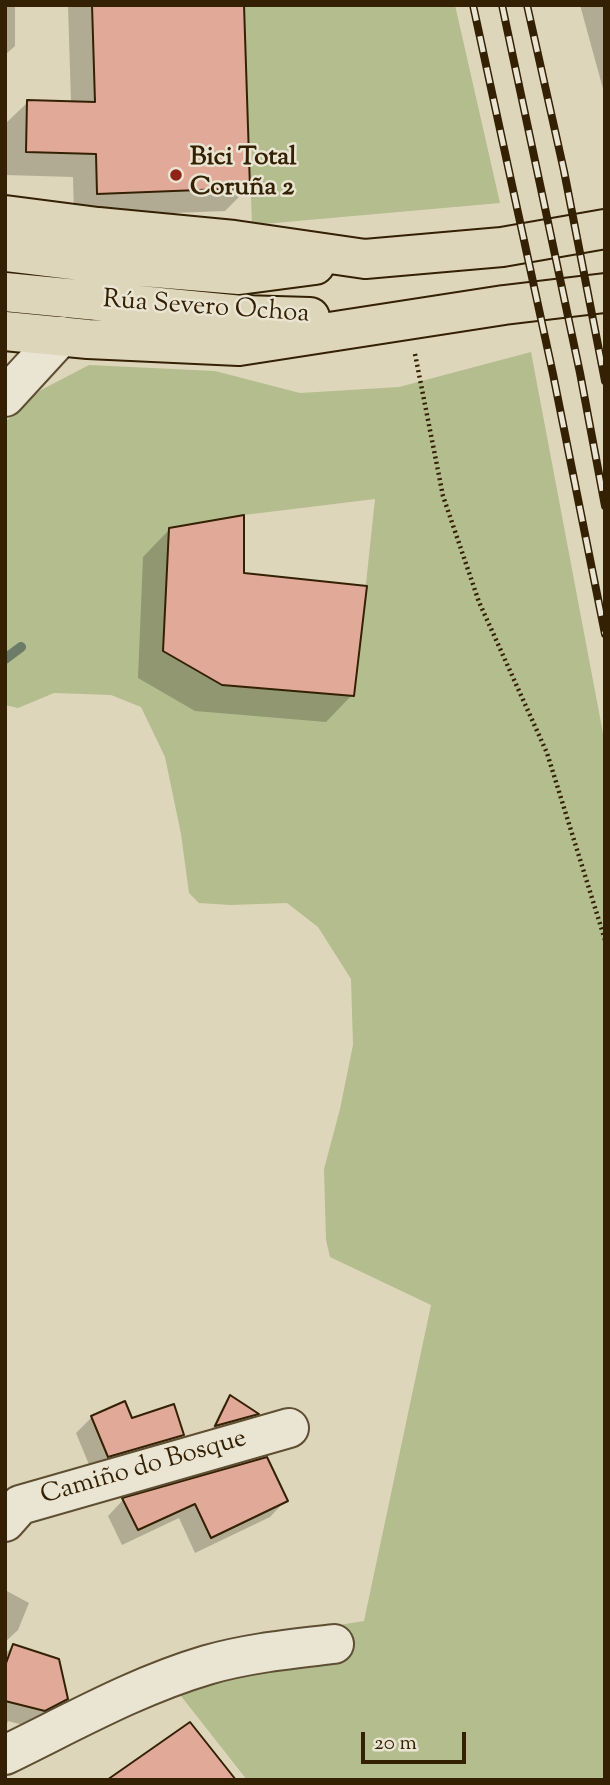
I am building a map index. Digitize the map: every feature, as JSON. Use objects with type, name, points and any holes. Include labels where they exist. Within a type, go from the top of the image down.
[{"type":"main road","points":[[5,215],[234,240],[365,259],[502,247],[605,229]]},
{"type":"main road","name":"Rúa Severo Ochoa","points":[[5,252],[95,263],[239,275],[365,259]]},
{"type":"main road","name":"Rúa Severo Ochoa","points":[[5,292],[242,315],[408,319]]},
{"type":"main road","points":[[5,331],[61,337],[240,346],[408,319],[605,293]]},
{"type":"street","points":[[5,397],[61,337]]},
{"type":"street","name":"Camiño do Bosque","points":[[5,1521],[20,1505],[289,1428]]},
{"type":"street","points":[[5,1755],[144,1687],[208,1665],[275,1651],[334,1644]]},
{"type":"path","points":[[408,319],[443,495],[479,602],[547,753],[605,940]]},
{"type":"green space","points":[[244,5],[455,5],[500,203],[252,225]]},
{"type":"green space","points":[[531,352],[605,744],[605,1780],[247,1780],[159,1668],[260,1638],[364,1621],[431,1305],[330,1257],[326,1240],[324,1169],[353,1045],[351,979],[318,927],[287,903],[199,903],[189,893],[181,834],[165,757],[141,707],[111,695],[54,693],[18,708],[5,705],[5,422],[41,390],[89,365],[215,371],[300,393],[399,387]],"holes":[[[375,499],[354,696],[222,685],[163,651],[169,529],[244,515]]]},
{"type":"building","points":[[92,5],[244,5],[250,188],[97,194],[96,154],[26,152],[27,100],[95,102]]},
{"type":"building","points":[[244,515],[244,573],[367,586],[354,696],[222,685],[163,651],[169,528]]},
{"type":"building","points":[[230,1395],[259,1414],[215,1426]]},
{"type":"building","points":[[125,1401],[132,1418],[174,1404],[184,1435],[108,1457],[91,1416]]},
{"type":"building","points":[[267,1457],[288,1501],[211,1538],[195,1504],[138,1530],[122,1498]]},
{"type":"building","points":[[13,1644],[59,1659],[68,1699],[45,1711],[5,1701],[5,1666]]},
{"type":"building","points":[[190,1722],[236,1780],[107,1780]]},
{"type":"waterway","points":[[5,659],[21,647]]},
{"type":"railway","points":[[473,5],[553,374],[605,634]]},
{"type":"railway","points":[[502,5],[580,373],[605,506]]},
{"type":"railway","points":[[527,5],[564,171],[605,381]]},
{"type":"place","name":"Bici Total Coruña 2","points":[[176,175]]}]
